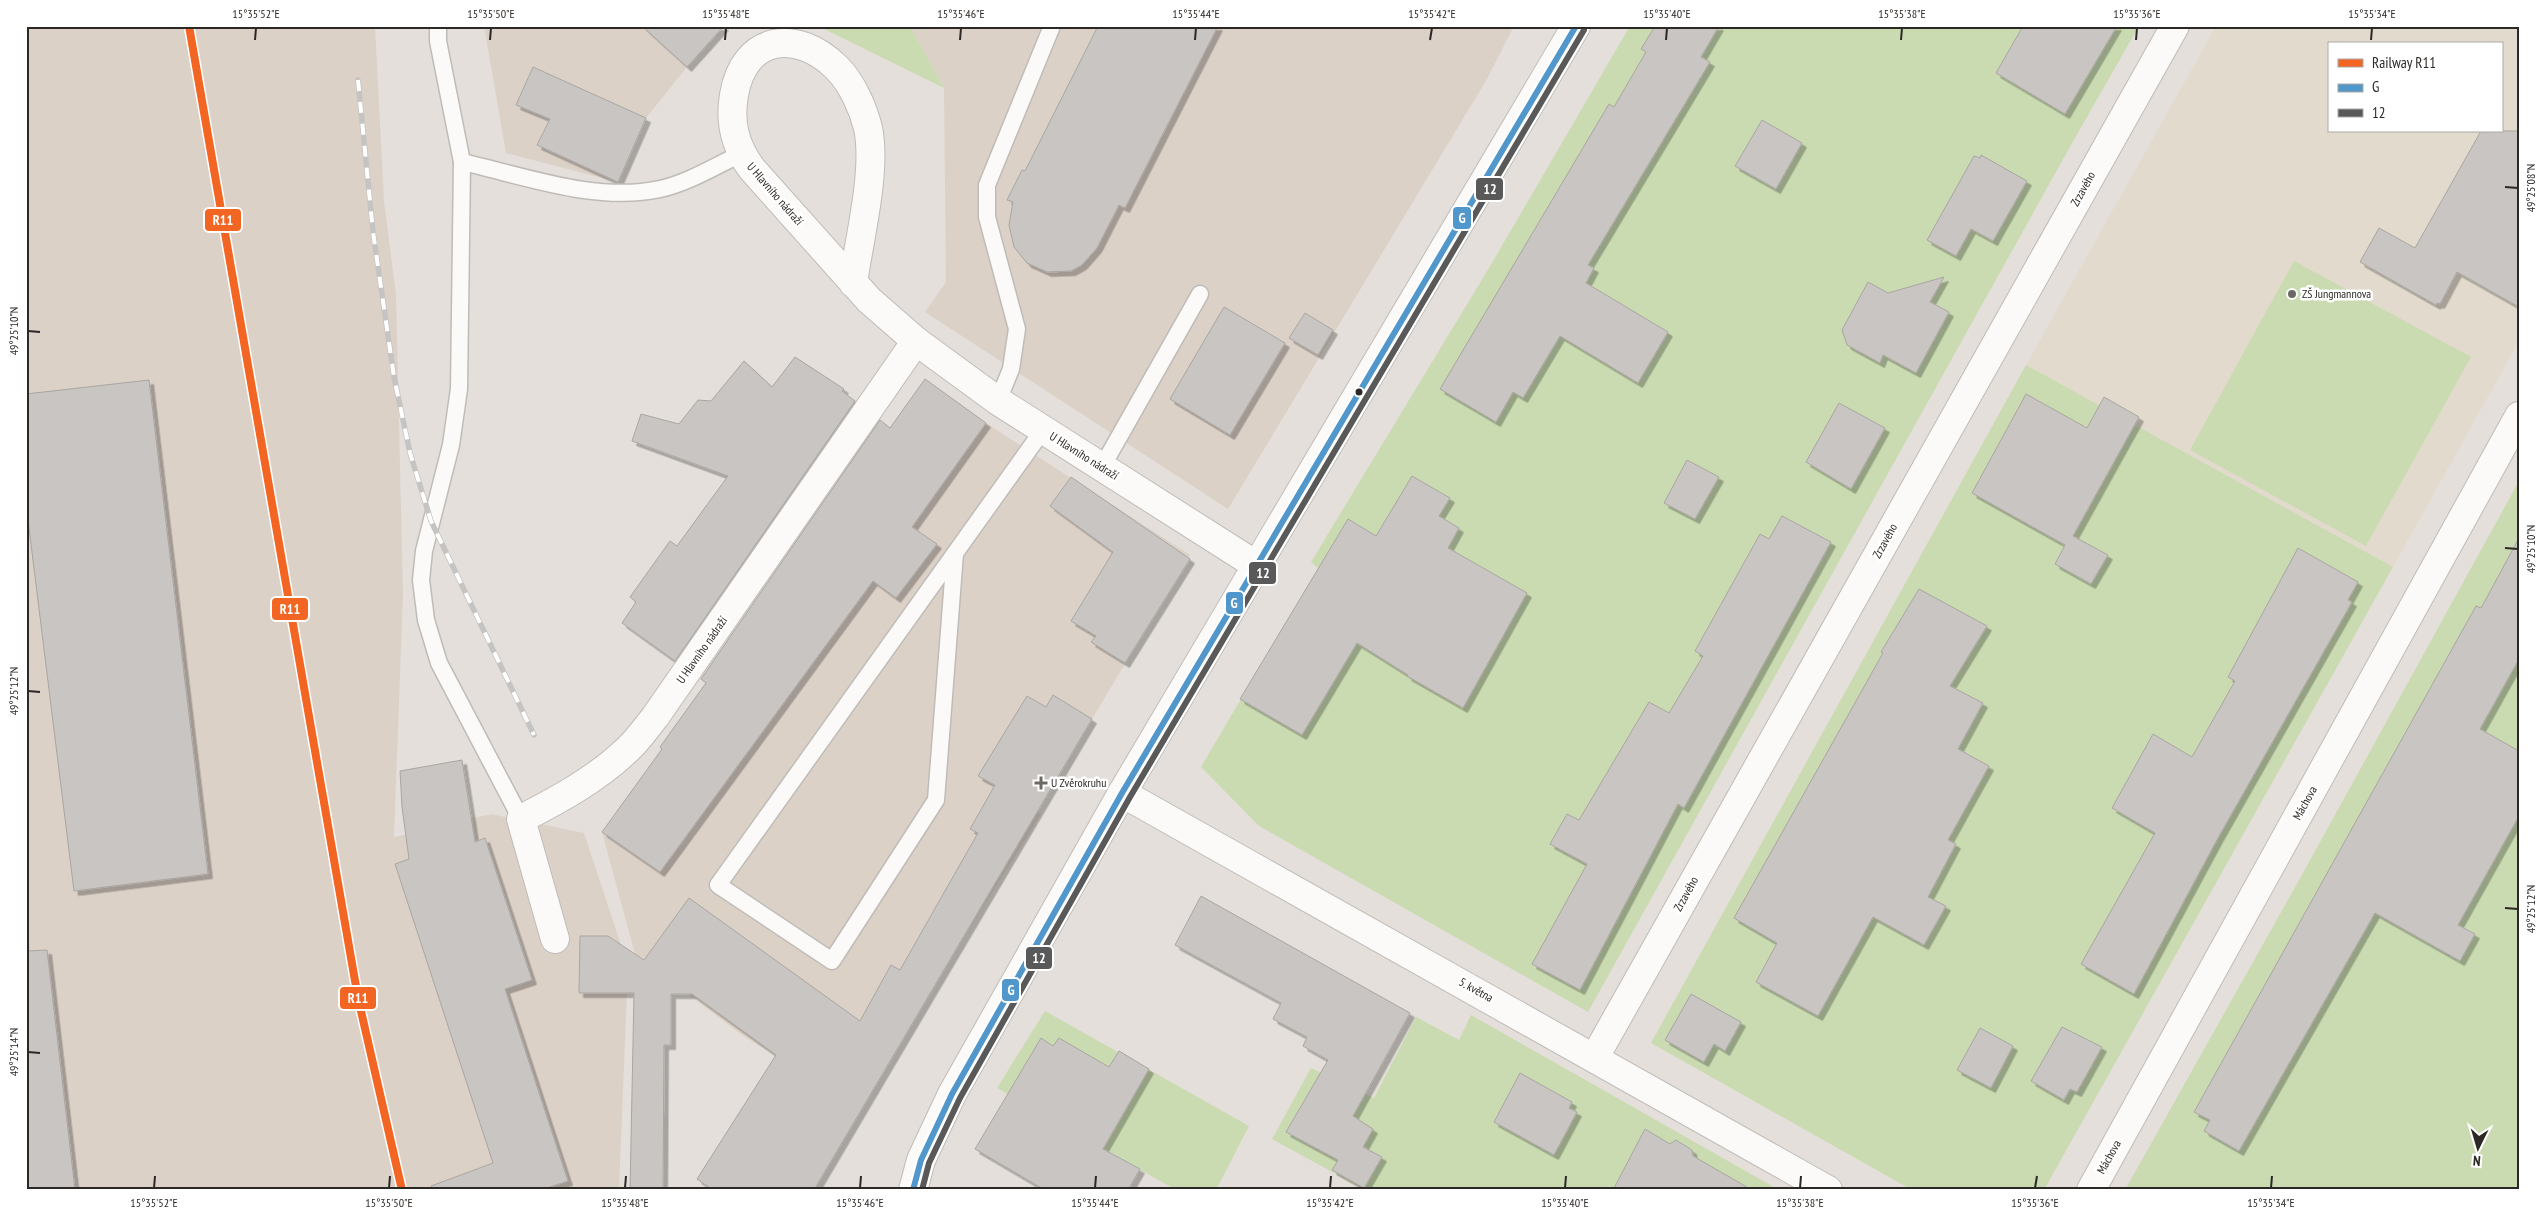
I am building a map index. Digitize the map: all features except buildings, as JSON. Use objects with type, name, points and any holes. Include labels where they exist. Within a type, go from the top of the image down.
[{"type":"street","points":[[914,1190],[922,1160],[952,1094],[1122,793],[1576,26]]},
{"type":"street","name":"Zrzavého","points":[[1595,1057],[2175,26]]},
{"type":"street","name":"U Hlavního nádraží","points":[[853,283],[868,180],[870,147],[868,129],[858,100],[838,69],[809,47],[792,42],[772,44],[758,49],[746,60],[739,74],[733,99],[731,120],[741,154],[752,169],[853,283],[894,324],[998,401],[1256,565]]},
{"type":"street","name":"U Hlavního nádraží","points":[[521,819],[555,802],[597,774],[628,749],[656,717],[916,341]]},
{"type":"street","name":"Máchova","points":[[2091,1190],[2519,416]]},
{"type":"street","name":"5. května","points":[[1122,793],[1595,1057],[1828,1190]]},
{"type":"street","points":[[521,819],[555,938]]},
{"type":"lane","points":[[438,26],[438,41],[462,162],[459,389],[451,445],[424,551],[421,580],[426,620],[439,663],[521,819]]},
{"type":"lane","points":[[998,401],[1011,368],[1018,329],[988,217],[987,186],[1052,26]]},
{"type":"lane","points":[[462,162],[587,191],[627,194],[662,188],[741,154]]},
{"type":"lane","points":[[1102,467],[1200,294]]},
{"type":"lane","points":[[955,553],[936,800],[832,962],[718,885],[1042,430]]},
{"type":"shaded area","points":[[26,26],[375,26],[384,201],[396,295],[403,594],[394,837],[491,814],[584,833],[628,966],[619,1190],[26,1190]]},
{"type":"shaded area","points":[[484,26],[724,26],[687,67],[646,118],[618,182],[506,153]]},
{"type":"shaded area","points":[[910,26],[1514,26],[1487,79],[1228,509],[925,312],[946,282],[944,88]]},
{"type":"shaded area","name":"ZŠ Jungmannova","points":[[2216,26],[2519,26],[2519,341],[2393,567],[2026,365]]},
{"type":"shaded area","points":[[925,379],[986,423],[1190,555],[1092,719],[1030,807],[1041,814],[858,1107],[742,1035],[635,954],[602,832],[662,750],[660,747]]},
{"type":"green space","points":[[818,26],[910,26],[944,88]]},
{"type":"green space","points":[[1630,26],[2139,26],[1588,1012],[1259,826],[1201,767],[1318,568],[1311,562],[1489,268]]},
{"type":"green space","points":[[2294,261],[2471,357],[2366,546],[2190,450]]},
{"type":"green space","points":[[2026,365],[2393,567],[2044,1190],[1912,1190],[1651,1043]]},
{"type":"green space","points":[[2519,481],[2519,1190],[2125,1190],[2303,873]]},
{"type":"green space","points":[[1045,1011],[1249,1126],[1216,1190],[1176,1190],[997,1088]]},
{"type":"green space","points":[[1471,1015],[1779,1190],[1365,1190],[1272,1139],[1311,1068],[1374,1098],[1416,1017],[1459,1040]]},
{"type":"railway","points":[[358,80],[373,232],[394,377],[410,453],[431,521],[534,735]]},
{"type":"rail line","name":"R11","points":[[189,26],[358,998],[402,1190]]},
{"type":"transit line","name":"G","points":[[913,1190],[921,1160],[952,1094],[1122,793],[1576,26]]},
{"type":"transit line","name":"12","points":[[922,1190],[929,1163],[960,1098],[1130,797],[1584,30]]},
{"type":"place","name":"ZŠ Jungmannova","points":[[2292,294]]},
{"type":"place","name":"U Zvěrokruhu","points":[[1041,783]]}]
